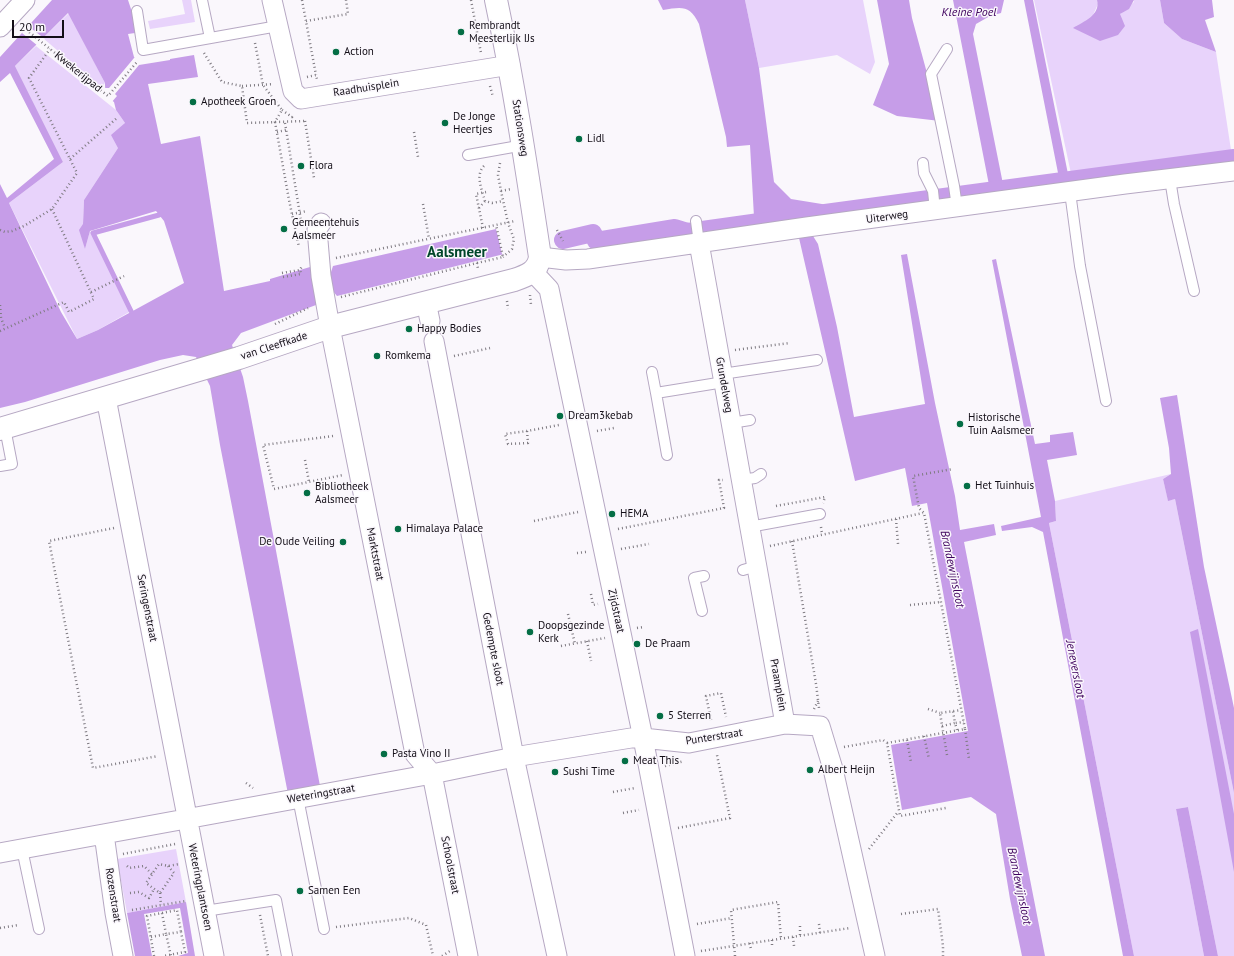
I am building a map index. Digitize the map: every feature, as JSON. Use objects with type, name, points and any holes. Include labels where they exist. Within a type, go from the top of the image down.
[{"type":"main road","name":"Stationsweg","points":[[496,0],[510,65],[513,147],[533,217],[536,265]]},
{"type":"main road","name":"van Cleeffkade","points":[[2,428],[201,370],[330,327],[428,312],[481,288],[519,278],[536,265]]},
{"type":"street","points":[[0,27],[24,0]]},
{"type":"street","points":[[272,0],[293,91],[301,98]]},
{"type":"street","name":"Raadhuisplein","points":[[301,98],[510,65]]},
{"type":"street","name":"Uiterweg","points":[[536,265],[726,240],[801,228],[934,201],[957,204],[1070,192],[1234,171]]},
{"type":"street","points":[[321,223],[317,228],[323,285],[330,327]]},
{"type":"street","name":"Grundelweg","points":[[699,243],[750,527]]},
{"type":"street","name":"Zijdstraat","points":[[536,265],[549,289],[584,427],[600,533],[643,738],[685,955]]},
{"type":"street","name":"Marktstraat","points":[[330,327],[415,754],[432,774]]},
{"type":"street","name":"Gedempte sloot","points":[[436,350],[514,757],[557,956]]},
{"type":"street","name":"Seringenstraat","points":[[106,398],[187,818]]},
{"type":"street","name":"Praamplein","points":[[750,527],[750,568],[785,724],[820,726]]},
{"type":"street","name":"Punterstraat","points":[[643,738],[689,743],[785,724]]},
{"type":"street","points":[[820,726],[833,769],[875,956]]},
{"type":"street","name":"Weteringstraat","points":[[0,853],[432,774],[514,757],[631,738],[643,738]]},
{"type":"street","name":"Schoolstraat","points":[[432,774],[468,956]]},
{"type":"street","name":"Weteringplantsoen","points":[[187,818],[214,956]]},
{"type":"street","name":"Rozenstraat","points":[[104,834],[112,856],[115,913],[123,956]]},
{"type":"lane","points":[[202,0],[210,38]]},
{"type":"lane","points":[[136,11],[143,50],[278,26]]},
{"type":"lane","points":[[947,49],[931,74],[957,204]]},
{"type":"lane","points":[[468,155],[513,147]]},
{"type":"lane","points":[[923,163],[924,173],[934,201]]},
{"type":"lane","points":[[1170,179],[1174,204],[1194,291]]},
{"type":"lane","points":[[1070,192],[1080,266],[1106,401]]},
{"type":"lane","points":[[696,221],[699,243]]},
{"type":"lane","points":[[656,393],[723,378],[817,360]]},
{"type":"lane","points":[[652,372],[667,455]]},
{"type":"lane","points":[[731,423],[750,420]]},
{"type":"lane","points":[[0,466],[12,464],[2,428]]},
{"type":"lane","points":[[741,479],[755,478],[761,474]]},
{"type":"lane","points":[[750,527],[820,514]]},
{"type":"lane","points":[[702,611],[694,578],[704,576]]},
{"type":"lane","points":[[298,798],[324,929]]},
{"type":"lane","points":[[22,849],[39,929]]},
{"type":"lane","points":[[204,904],[258,903],[276,900],[287,956]]},
{"type":"path","points":[[302,0],[316,75]]},
{"type":"path","points":[[306,21],[348,14],[346,0]]},
{"type":"path","points":[[471,0],[484,69]]},
{"type":"path","name":"Kwekerijpad","points":[[25,29],[108,96],[137,62],[142,61]]},
{"type":"path","points":[[252,31],[263,85],[282,110],[275,122],[298,241]]},
{"type":"path","points":[[197,41],[222,82],[242,86],[278,84],[291,81]]},
{"type":"path","points":[[0,230],[5,232],[12,231],[24,226],[52,209],[77,173],[29,78],[50,49]]},
{"type":"path","points":[[242,86],[247,123],[285,123],[305,121]]},
{"type":"path","points":[[301,98],[314,178]]},
{"type":"path","points":[[224,102],[244,100]]},
{"type":"path","points":[[70,159],[117,118]]},
{"type":"path","points":[[285,123],[298,201]]},
{"type":"path","points":[[277,132],[286,130]]},
{"type":"path","points":[[414,132],[418,157]]},
{"type":"path","points":[[513,147],[500,164],[498,174],[508,223],[514,239],[512,249],[503,257],[477,262],[340,298],[323,285],[329,260],[508,223],[533,217]]},
{"type":"path","points":[[493,163],[500,164]]},
{"type":"path","points":[[479,208],[485,201],[484,192],[480,182],[480,173],[482,167],[487,164]]},
{"type":"path","points":[[483,228],[476,194],[484,192]]},
{"type":"path","points":[[485,201],[492,203],[503,201]]},
{"type":"path","points":[[423,204],[429,239]]},
{"type":"path","points":[[1,330],[64,302],[69,312],[94,299],[52,209]]},
{"type":"path","points":[[292,214],[303,212]]},
{"type":"path","points":[[496,225],[503,257]]},
{"type":"path","points":[[477,262],[481,288]]},
{"type":"path","points":[[283,277],[301,274],[300,270],[302,266]]},
{"type":"path","points":[[282,273],[300,270]]},
{"type":"path","points":[[91,292],[124,276]]},
{"type":"path","points":[[530,297],[531,304]]},
{"type":"path","points":[[507,300],[508,308]]},
{"type":"path","points":[[0,305],[1,318],[5,328]]},
{"type":"path","points":[[728,351],[790,343]]},
{"type":"path","points":[[436,350],[490,348]]},
{"type":"path","points":[[527,432],[528,443],[508,444],[505,434],[527,432],[584,427],[614,428]]},
{"type":"path","points":[[336,435],[263,445],[274,489],[344,474]]},
{"type":"path","points":[[305,460],[309,482]]},
{"type":"path","points":[[953,469],[913,476],[919,508],[924,513],[964,722],[969,759]]},
{"type":"path","points":[[600,533],[724,508],[719,480],[741,479]]},
{"type":"path","points":[[772,507],[825,497],[820,514],[822,534]]},
{"type":"path","points":[[534,521],[582,512]]},
{"type":"path","points":[[769,546],[924,513]]},
{"type":"path","points":[[896,519],[898,544]]},
{"type":"path","points":[[130,525],[49,541],[93,768],[175,753]]},
{"type":"path","points":[[792,541],[816,684],[820,726]]},
{"type":"path","points":[[615,550],[649,544]]},
{"type":"path","points":[[591,594],[593,605],[601,604]]},
{"type":"path","points":[[910,605],[941,602]]},
{"type":"path","points":[[568,614],[575,644]]},
{"type":"path","points":[[560,646],[622,636]]},
{"type":"path","points":[[587,641],[590,661]]},
{"type":"path","points":[[712,722],[706,696],[721,693],[726,719]]},
{"type":"path","points":[[928,709],[940,713],[961,710]]},
{"type":"path","points":[[953,711],[957,730]]},
{"type":"path","points":[[940,713],[947,755]]},
{"type":"path","points":[[942,726],[964,722]]},
{"type":"path","points":[[827,750],[883,740],[887,743],[907,740],[965,729]]},
{"type":"path","points":[[924,736],[929,759]]},
{"type":"path","points":[[907,740],[911,762]]},
{"type":"path","points":[[887,743],[900,816],[946,808]]},
{"type":"path","points":[[673,829],[730,818],[717,754]]},
{"type":"path","points":[[246,783],[250,785]]},
{"type":"path","points":[[613,792],[638,788]]},
{"type":"path","points":[[623,813],[642,810]]},
{"type":"path","points":[[854,864],[869,849],[899,812]]},
{"type":"path","points":[[112,856],[192,841]]},
{"type":"path","points":[[112,856],[128,869],[144,866],[152,874]]},
{"type":"path","points":[[160,893],[146,883],[159,864],[168,866],[196,862]]},
{"type":"path","points":[[161,905],[160,893],[174,873],[168,866]]},
{"type":"path","points":[[130,893],[138,892],[149,898],[154,889]]},
{"type":"path","points":[[735,956],[731,910],[778,902],[781,939]]},
{"type":"path","points":[[258,903],[268,956]]},
{"type":"path","points":[[115,913],[161,905],[204,904]]},
{"type":"path","points":[[901,914],[938,909],[943,956]]},
{"type":"path","points":[[154,956],[147,916],[177,910],[185,952],[164,956]]},
{"type":"path","points":[[162,913],[171,955]]},
{"type":"path","points":[[324,929],[409,918],[426,925],[433,956]]},
{"type":"path","points":[[692,925],[732,918]]},
{"type":"path","points":[[819,924],[820,933]]},
{"type":"path","points":[[0,928],[19,925]]},
{"type":"path","points":[[800,926],[800,936]]},
{"type":"path","points":[[685,955],[750,943],[868,926]]},
{"type":"path","points":[[151,937],[181,932]]},
{"type":"path","points":[[793,937],[794,946]]},
{"type":"path","points":[[772,940],[772,948]]},
{"type":"path","points":[[750,943],[751,950]]},
{"type":"shaded area","points":[[52,0],[128,0],[132,12],[135,33],[128,34],[134,57],[140,64],[194,55],[198,77],[148,84],[161,144],[200,136],[224,291],[270,281],[270,279],[310,267],[313,278],[330,275],[333,266],[496,229],[502,254],[504,254],[337,296],[332,290],[316,293],[316,305],[241,333],[232,345],[243,377],[248,401],[320,786],[288,794],[220,445],[210,386],[196,357],[183,355],[160,360],[25,402],[0,408],[0,184],[7,198],[54,159],[10,73],[0,82],[0,57]],"holes":[[[68,13],[105,83],[108,96],[114,102],[116,110],[125,123],[111,135],[118,148],[84,200],[83,224],[79,230],[85,249],[90,231],[156,211],[164,221],[184,283],[98,330],[77,339],[61,312],[9,203],[63,162],[15,66]]]},
{"type":"shaded area","points":[[182,0],[191,0],[195,22],[150,29],[148,21],[185,14]]},
{"type":"shaded area","points":[[658,0],[745,0],[759,68],[774,182],[791,199],[828,205],[847,202],[848,212],[775,221],[754,217],[750,145],[727,147],[726,137],[699,24],[689,10],[675,8],[663,10]]},
{"type":"shaded area","points":[[745,0],[863,0],[875,62],[870,74],[837,55],[759,68]]},
{"type":"shaded area","points":[[877,0],[909,0],[912,18],[940,121],[897,116],[873,105],[889,64]]},
{"type":"shaded area","name":"Kleine Poel","points":[[953,0],[1004,0],[1001,13],[990,16],[976,24],[973,34],[1003,184],[989,185]]},
{"type":"shaded area","name":"Kleine Poel","points":[[1024,0],[1033,0],[1068,174],[1059,178]]},
{"type":"shaded area","points":[[1034,0],[1097,0],[1098,4],[1093,15],[1120,14],[1134,2],[1134,0],[1160,0],[1164,23],[1182,39],[1216,52],[1233,163],[1073,183]]},
{"type":"shaded area","points":[[1097,0],[1134,0],[1129,9],[1120,14],[1125,26],[1118,35],[1100,41],[1073,28],[1094,14],[1098,5]]},
{"type":"shaded area","points":[[1160,0],[1212,0],[1214,17],[1205,20],[1216,52],[1182,39],[1164,23]]},
{"type":"shaded area","points":[[69,13],[105,83],[101,88],[43,38]]},
{"type":"shaded area","points":[[36,46],[116,110],[125,123],[118,148],[84,200],[83,224],[85,249],[90,231],[131,311],[98,330],[77,339],[9,203],[63,162],[15,66]]},
{"type":"shaded area","points":[[813,236],[818,244],[837,327],[854,417],[925,404],[901,255],[907,254],[935,403],[955,496],[960,530],[994,524],[996,535],[964,542],[1045,956],[1022,956],[1010,899],[996,814],[971,797],[902,810],[891,745],[968,731],[927,503],[912,506],[905,468],[855,481],[799,238]]},
{"type":"shaded area","points":[[996,259],[1035,444],[1050,442],[1050,435],[1073,432],[1077,455],[1047,460],[1055,501],[1056,521],[1049,523],[1134,956],[1123,956],[1043,532],[1032,527],[1002,531],[1001,526],[1041,517],[992,260]]},
{"type":"shaded area","points":[[1177,395],[1204,567],[1234,708],[1234,793],[1175,499],[1168,501],[1163,479],[1171,474],[1169,448],[1160,398]]},
{"type":"shaded area","points":[[1171,474],[1163,479],[1168,500],[1175,499],[1234,793],[1234,956],[1218,956],[1188,807],[1176,809],[1204,956],[1134,956],[1049,523],[1056,521],[1055,501]]},
{"type":"shaded area","points":[[1198,629],[1234,814],[1234,872],[1190,632]]},
{"type":"shaded area","points":[[1188,807],[1218,956],[1204,956],[1176,809]]},
{"type":"shaded area","points":[[176,849],[186,902],[127,913],[117,859]]},
{"type":"shaded area","points":[[186,902],[195,956],[178,956],[188,953],[180,908],[144,914],[152,956],[135,956],[127,913]]},
{"type":"pier","points":[[28,26],[45,39],[38,46],[22,33]]},
{"type":"pier","points":[[136,57],[140,62],[170,57],[170,60],[139,65],[115,94],[117,96],[111,103],[108,101],[103,88],[109,88]]},
{"type":"waterway","points":[[825,213],[1234,158]]},
{"type":"waterway","points":[[131,311],[93,233],[159,215]]},
{"type":"waterway","points":[[563,240],[593,233],[596,241],[675,228],[688,232],[795,217]]},
{"type":"place","name":"Rembrandt Meesterlijk IJs","points":[[461,32]]},
{"type":"place","name":"Action","points":[[336,52]]},
{"type":"place","name":"Apotheek Groen","points":[[193,102]]},
{"type":"place","name":"De Jonge Heertjes","points":[[445,123]]},
{"type":"place","name":"Lidl","points":[[579,139]]},
{"type":"place","name":"Flora","points":[[301,166]]},
{"type":"place","name":"Gemeentehuis Aalsmeer","points":[[284,229]]},
{"type":"place","name":"Happy Bodies","points":[[409,329]]},
{"type":"place","name":"Romkema","points":[[377,356]]},
{"type":"place","name":"Dream3kebab","points":[[560,416]]},
{"type":"place","name":"Historische Tuin Aalsmeer","points":[[960,424]]},
{"type":"place","name":"Het Tuinhuis","points":[[967,486]]},
{"type":"place","name":"Bibliotheek Aalsmeer","points":[[307,493]]},
{"type":"place","name":"HEMA","points":[[612,514]]},
{"type":"place","name":"Himalaya Palace","points":[[398,529]]},
{"type":"place","name":"De Oude Veiling","points":[[343,542]]},
{"type":"place","name":"Doopsgezinde Kerk","points":[[530,632]]},
{"type":"place","name":"De Praam","points":[[637,644]]},
{"type":"place","name":"5 Sterren","points":[[660,716]]},
{"type":"place","name":"Pasta Vino II","points":[[384,754]]},
{"type":"place","name":"Meat This","points":[[625,761]]},
{"type":"place","name":"Albert Heijn","points":[[810,770]]},
{"type":"place","name":"Sushi Time","points":[[555,772]]},
{"type":"place","name":"Samen Een","points":[[300,891]]},
{"type":"district","name":"Aalsmeer","points":[[457,253]]},
{"type":"water label","name":"Brandewijnsloot","points":[[952,569]]},
{"type":"water label","name":"Jeneversloot","points":[[1075,669]]},
{"type":"water label","name":"Brandewijnsloot","points":[[1019,886]]}]
